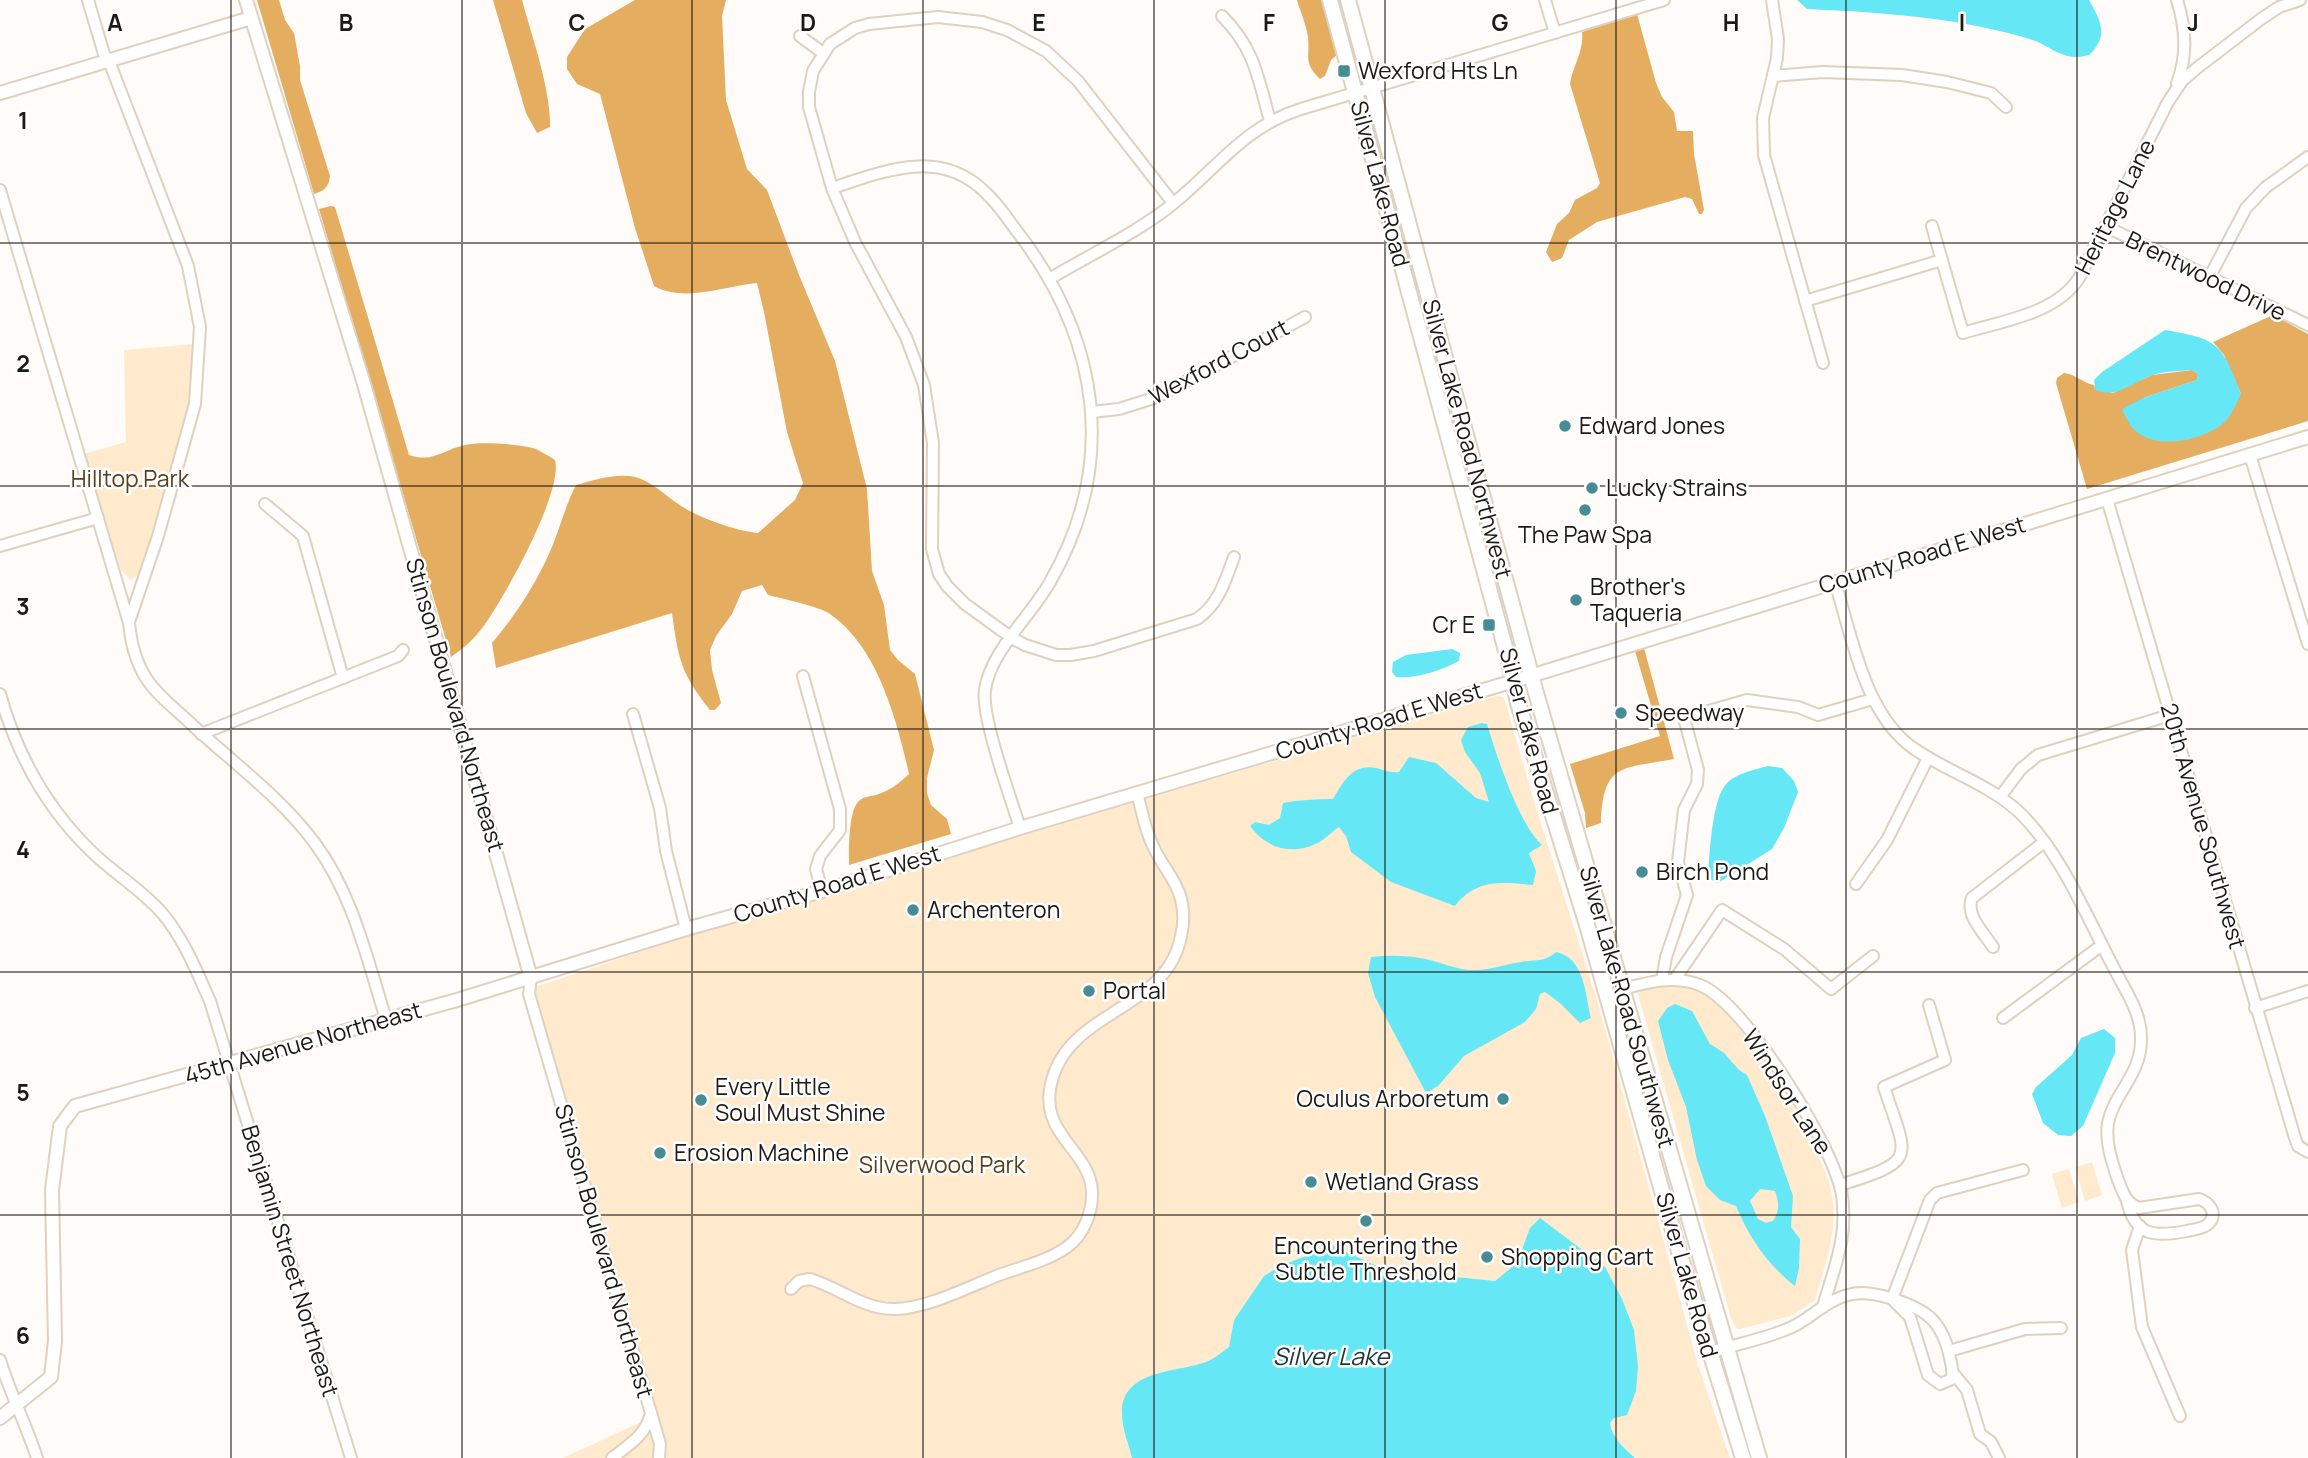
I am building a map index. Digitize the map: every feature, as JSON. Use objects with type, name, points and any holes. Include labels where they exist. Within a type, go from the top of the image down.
[{"type":"main road","name":"Silver Lake Road","points":[[1330,0],[1547,802],[1587,925],[1742,1458]]},
{"type":"main road","name":"Silver Lake Road Northwest","points":[[1348,0],[1531,676]]},
{"type":"main road","name":"Silver Lake Road Southwest","points":[[1531,676],[1759,1458]]},
{"type":"street","points":[[88,0],[104,54],[188,266],[200,327],[195,404],[158,536],[129,623]]},
{"type":"street","name":"Stinson Boulevard Northeast","points":[[246,0],[364,384],[531,978],[529,994],[660,1444],[659,1458]]},
{"type":"street","points":[[1545,0],[1555,33]]},
{"type":"street","points":[[1051,278],[1173,204],[1249,134],[1270,121],[1301,108],[1664,0]]},
{"type":"street","points":[[1772,0],[1778,39],[1763,118],[1763,155],[1823,363]]},
{"type":"street","points":[[2174,92],[2185,50],[2183,19],[2178,0]]},
{"type":"street","name":"Heritage Lane","points":[[1932,226],[1963,333],[2043,309],[2064,297],[2079,278],[2174,92],[2197,68],[2278,3],[2300,0]]},
{"type":"street","points":[[1222,16],[1249,48],[1270,121]]},
{"type":"street","points":[[1173,204],[1063,65],[1027,40],[994,26],[960,18],[938,17],[874,23],[855,28],[842,35],[823,53],[810,81],[809,107],[832,188],[855,242],[906,337],[924,385],[933,443],[932,549],[939,573],[954,594],[1012,638],[1042,652],[1071,656],[1094,652],[1186,623],[1206,613],[1213,605],[1234,557]]},
{"type":"street","points":[[0,93],[251,18]]},
{"type":"street","points":[[800,36],[823,53]]},
{"type":"street","points":[[1773,76],[1823,72],[1902,75],[1991,93],[2006,107]]},
{"type":"street","points":[[2209,278],[2246,208],[2266,187],[2308,157]]},
{"type":"street","points":[[832,188],[914,165],[943,168],[971,180],[990,197],[1036,256],[1051,278],[1076,334],[1084,363],[1091,412],[1090,462],[1086,488],[1073,534],[1049,584],[991,669],[984,694],[987,716],[1020,828]]},
{"type":"street","points":[[0,190],[129,623],[132,649],[146,678],[162,697],[273,795],[315,843],[349,903],[386,1019]]},
{"type":"street","name":"Brentwood Drive","points":[[2105,226],[2308,325]]},
{"type":"street","points":[[1805,301],[1942,260]]},
{"type":"street","name":"Wexford Court","points":[[1091,412],[1119,409],[1157,397],[1305,317]]},
{"type":"street","name":"County Road E West","points":[[531,978],[2308,438]]},
{"type":"street","points":[[2250,455],[2308,644]]},
{"type":"street","name":"20th Avenue Southwest","points":[[2107,499],[2255,1008],[2295,1138],[2305,1151]]},
{"type":"street","points":[[265,504],[303,536],[344,678]]},
{"type":"street","points":[[0,546],[98,518]]},
{"type":"street","points":[[1835,582],[1873,699],[1891,728],[1901,739],[1928,758],[1966,776],[2000,797],[2020,814],[2044,842],[2061,868],[2132,1002],[2141,1031],[2140,1056],[2108,1124],[2108,1142],[2113,1164],[2129,1212],[2140,1226],[2161,1236],[2200,1228],[2211,1221],[2212,1210],[2206,1201],[2199,1199],[2146,1209],[2132,1206],[2127,1201]]},
{"type":"street","points":[[201,734],[398,656],[403,650]]},
{"type":"street","points":[[803,676],[840,810],[839,830],[820,856],[816,869],[822,891]]},
{"type":"street","name":"Benjamin Street Northeast","points":[[0,694],[8,724],[29,771],[56,813],[93,853],[160,911],[185,944],[210,1001],[351,1458]]},
{"type":"street","points":[[1662,979],[1666,957],[1687,895],[1678,862],[1684,810],[1697,784],[1698,770],[1684,718],[1746,700],[1798,707],[1818,715],[1873,699]]},
{"type":"street","points":[[633,714],[660,808],[666,851],[686,929]]},
{"type":"street","points":[[2000,797],[2021,769],[2038,755],[2170,715]]},
{"type":"street","points":[[1856,884],[1887,840],[1928,758]]},
{"type":"street","points":[[791,1289],[799,1281],[810,1279],[865,1304],[906,1308],[1047,1258],[1068,1247],[1076,1239],[1088,1217],[1092,1191],[1087,1171],[1064,1140],[1054,1121],[1050,1097],[1053,1074],[1073,1043],[1160,979],[1175,958],[1183,927],[1182,900],[1172,876],[1153,848],[1137,793]]},
{"type":"street","points":[[1993,947],[1972,914],[1972,898],[2044,842]]},
{"type":"street","points":[[1675,979],[1722,910],[1784,949],[1831,989],[1873,956]]},
{"type":"street","points":[[2003,1018],[2102,945]]},
{"type":"street","name":"45th Avenue Northeast","points":[[17,1405],[51,1377],[55,1341],[52,1190],[60,1126],[75,1107],[531,978]]},
{"type":"street","name":"Windsor Lane","points":[[1622,989],[1662,979],[1675,979],[1711,991],[1723,1000],[1751,1033],[1805,1113],[1831,1161],[1840,1185],[1844,1211],[1843,1229],[1824,1307]]},
{"type":"street","points":[[2255,1008],[2308,991]]},
{"type":"street","points":[[1840,1185],[1877,1173],[1895,1165],[1901,1158],[1904,1147],[1884,1087],[1945,1060],[1929,1005]]},
{"type":"street","points":[[1892,1299],[1930,1200],[1937,1192],[2023,1170]]},
{"type":"street","points":[[2140,1226],[2132,1250],[2142,1327],[2180,1416]]},
{"type":"street","points":[[1710,1352],[1792,1327],[1845,1295],[1869,1293],[1892,1299],[1917,1307],[1933,1319],[1941,1329],[1949,1351],[1952,1379],[1940,1384],[1928,1375],[1910,1317],[1892,1299]]},
{"type":"street","points":[[1949,1351],[2025,1329],[2061,1328]]},
{"type":"street","points":[[0,1360],[37,1458]]},
{"type":"street","points":[[1953,1373],[1967,1390],[1980,1434],[1991,1441],[1998,1458]]},
{"type":"street","points":[[0,1418],[17,1405]]},
{"type":"street","name":"Stinson Boulevard Northeast","points":[[612,1458],[639,1438],[651,1413]]},
{"type":"green space","name":"Hilltop Park","points":[[194,344],[189,402],[141,573],[131,580],[121,570],[84,454],[126,442],[124,350]]},
{"type":"green space","name":"Silverwood Park","points":[[1496,696],[1503,697],[1506,704],[1596,997],[1698,1365],[1730,1458],[1635,1458],[1616,1438],[1610,1423],[1614,1418],[1530,1229],[1517,1263],[1495,1281],[1427,1274],[1412,1282],[1333,1246],[1282,1265],[1264,1276],[1234,1320],[1230,1347],[1207,1362],[1153,1375],[1131,1388],[1125,1399],[1122,1420],[1132,1458],[563,1458],[658,1414],[534,993],[535,987],[891,874]]},
{"type":"green space","points":[[1666,985],[1702,993],[1728,1015],[1784,1093],[1802,1123],[1828,1179],[1834,1213],[1826,1263],[1815,1300],[1793,1315],[1740,1329],[1737,1329],[1731,1318],[1637,991]]},
{"type":"green space","points":[[2092,1162],[2102,1195],[2085,1201],[2075,1167]]},
{"type":"green space","points":[[2069,1169],[2079,1202],[2062,1208],[2052,1174]]},
{"type":"shaded area","points":[[257,0],[279,0],[285,20],[294,33],[300,80],[330,176],[325,188],[314,194]]},
{"type":"shaded area","points":[[493,0],[522,0],[540,64],[549,112],[550,127],[537,133],[526,113]]},
{"type":"shaded area","points":[[635,0],[726,0],[722,16],[726,100],[747,169],[767,190],[835,361],[867,489],[872,571],[884,605],[890,650],[915,674],[934,750],[927,778],[927,793],[931,805],[947,819],[951,834],[849,865],[850,830],[856,805],[863,798],[890,789],[909,774],[898,731],[873,665],[847,628],[825,611],[768,595],[762,585],[742,591],[732,614],[716,636],[710,650],[712,670],[721,703],[715,710],[710,710],[682,665],[672,613],[496,668],[492,643],[516,612],[536,579],[552,547],[576,485],[613,476],[635,477],[698,515],[729,527],[758,533],[795,500],[803,483],[787,432],[757,283],[692,293],[666,291],[654,286],[635,228],[600,94],[577,84],[567,69],[567,57],[585,29]]},
{"type":"shaded area","points":[[1297,0],[1322,0],[1337,55],[1331,60],[1325,76],[1320,79],[1309,62],[1307,32]]},
{"type":"shaded area","points":[[1637,14],[1656,83],[1662,97],[1674,112],[1677,131],[1693,131],[1694,154],[1704,210],[1699,214],[1692,199],[1685,197],[1597,222],[1569,240],[1562,258],[1552,262],[1546,252],[1557,224],[1569,213],[1575,200],[1597,188],[1600,183],[1570,84],[1581,46],[1582,32]]},
{"type":"shaded area","points":[[335,207],[409,455],[432,457],[465,445],[491,443],[529,447],[555,460],[555,475],[550,495],[517,570],[483,627],[451,657],[319,209]]},
{"type":"shaded area","points":[[2273,315],[2308,334],[2308,421],[2087,489],[2056,383],[2057,378],[2064,373],[2068,374],[2094,385],[2095,389],[2113,393],[2152,375],[2192,370],[2198,374],[2197,380],[2143,398],[2166,441],[2190,439],[2241,394],[2224,355],[2213,342]]},
{"type":"shaded area","points":[[1644,648],[1674,759],[1619,772],[1611,779],[1606,789],[1601,823],[1586,828],[1585,813],[1570,764],[1660,736],[1635,651]]},
{"type":"water","points":[[1797,0],[2089,0],[2100,22],[2101,35],[2089,55],[2075,57],[2063,55],[2027,38],[1980,27],[1906,16],[1807,9]]},
{"type":"water","points":[[2165,330],[2197,337],[2216,346],[2229,364],[2241,394],[2230,416],[2220,426],[2202,435],[2171,442],[2150,439],[2137,433],[2122,409],[2143,398],[2197,380],[2198,374],[2192,370],[2172,371],[2109,393],[2095,389],[2094,380]]},
{"type":"water","points":[[1452,649],[1460,653],[1459,661],[1445,668],[1412,677],[1396,677],[1392,672],[1393,662],[1406,655]]},
{"type":"water","points":[[1487,724],[1517,806],[1533,835],[1542,845],[1529,853],[1536,871],[1533,885],[1490,884],[1472,891],[1455,906],[1391,882],[1351,852],[1346,836],[1339,827],[1311,846],[1291,849],[1264,840],[1250,826],[1255,822],[1269,825],[1280,818],[1283,803],[1333,799],[1350,775],[1361,768],[1399,772],[1409,757],[1436,763],[1476,798],[1489,802],[1480,773],[1465,752],[1461,740],[1468,727]]},
{"type":"water","points":[[1768,766],[1782,768],[1794,781],[1798,792],[1784,828],[1772,849],[1718,883],[1708,878],[1712,831],[1720,795],[1732,779]]},
{"type":"water","points":[[1556,952],[1573,961],[1578,969],[1591,1018],[1580,1023],[1545,992],[1540,994],[1536,1009],[1525,1022],[1464,1056],[1438,1086],[1426,1093],[1375,997],[1368,973],[1371,957],[1412,957],[1461,969],[1479,970],[1543,959]]},
{"type":"water","points":[[1675,1004],[1692,1011],[1710,1044],[1747,1075],[1765,1116],[1793,1196],[1791,1227],[1800,1239],[1795,1286],[1760,1250],[1736,1206],[1720,1200],[1706,1186],[1697,1160],[1686,1107],[1668,1060],[1658,1021],[1667,1008]],"holes":[[[1760,1189],[1775,1191],[1777,1214],[1773,1221],[1766,1223],[1758,1219],[1750,1201]]]},
{"type":"water","points":[[2104,1029],[2115,1038],[2115,1053],[2083,1126],[2071,1136],[2058,1135],[2043,1123],[2032,1094],[2036,1087],[2072,1055],[2081,1038]]},
{"type":"water","name":"Silver Lake","points":[[1540,1218],[1605,1267],[1622,1299],[1634,1330],[1638,1366],[1636,1391],[1627,1415],[1614,1418],[1610,1423],[1616,1438],[1635,1458],[1132,1458],[1122,1415],[1124,1400],[1130,1389],[1152,1375],[1206,1362],[1229,1347],[1234,1320],[1264,1276],[1282,1265],[1333,1246],[1412,1282],[1427,1274],[1495,1281],[1517,1263],[1530,1228]]},
{"type":"place","name":"Wexford Hts Ln","points":[[1344,71]]},
{"type":"place","name":"Edward Jones","points":[[1565,426]]},
{"type":"place","name":"Lucky Strains","points":[[1592,488]]},
{"type":"place","name":"The Paw Spa","points":[[1585,510]]},
{"type":"place","name":"Brother's Taqueria","points":[[1576,600]]},
{"type":"place","name":"Cr E","points":[[1489,625]]},
{"type":"place","name":"Speedway","points":[[1621,713]]},
{"type":"place","name":"Birch Pond","points":[[1642,872]]},
{"type":"place","name":"Archenteron","points":[[913,910]]},
{"type":"place","name":"Portal","points":[[1089,991]]},
{"type":"place","name":"Oculus Arboretum","points":[[1503,1099]]},
{"type":"place","name":"Every Little Soul Must Shine","points":[[701,1100]]},
{"type":"place","name":"Erosion Machine","points":[[660,1153]]},
{"type":"place","name":"Wetland Grass","points":[[1311,1182]]},
{"type":"place","name":"Encountering the Subtle Threshold","points":[[1366,1221]]},
{"type":"place","name":"Shopping Cart","points":[[1487,1257]]}]
